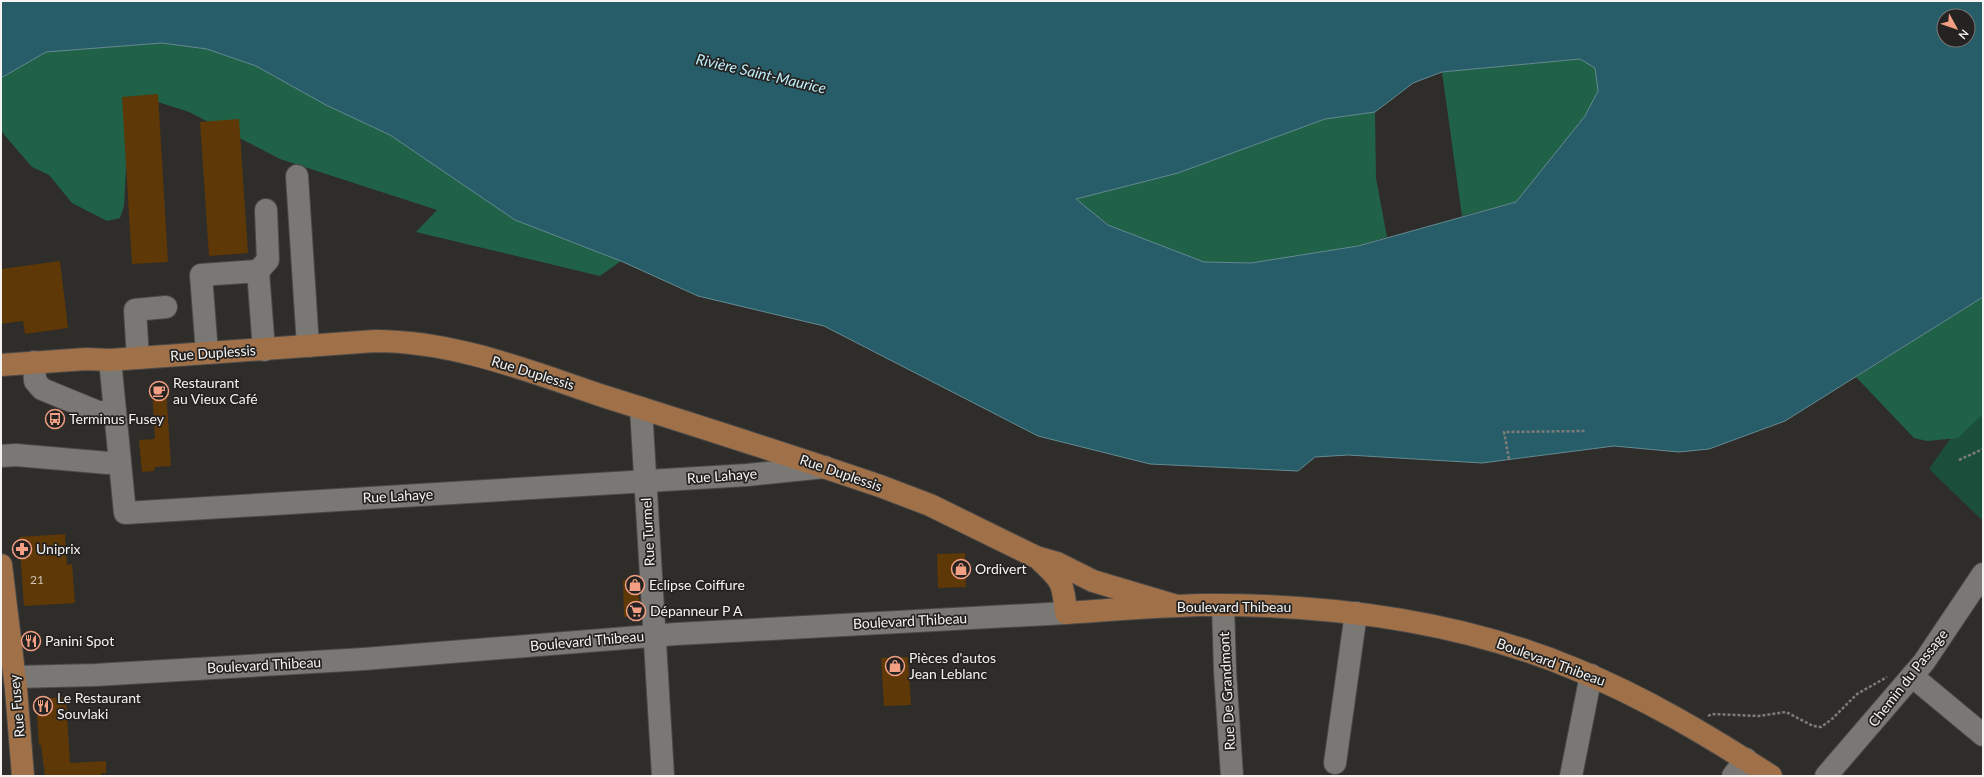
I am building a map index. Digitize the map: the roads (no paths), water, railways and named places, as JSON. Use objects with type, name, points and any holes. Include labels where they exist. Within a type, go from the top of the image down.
[{"type":"main road","name":"Rue Duplessis","points":[[1,365],[86,359],[110,360],[387,341],[444,348],[506,365],[825,467],[930,505],[1036,557],[1057,563],[1102,584],[1177,606]]},
{"type":"main road","name":"Rue Duplessis","points":[[1036,557],[1055,574],[1061,582],[1064,591],[1066,613]]},
{"type":"main road","name":"Rue Fusey","points":[[2,577],[15,677],[23,776]]},
{"type":"main road","name":"Boulevard Thibeau","points":[[1066,613],[1177,606],[1224,605],[1284,607],[1356,613],[1425,624],[1472,634],[1532,652],[1591,675],[1651,704],[1739,768],[1771,776]]},
{"type":"street","points":[[297,176],[308,346]]},
{"type":"street","points":[[264,350],[258,272],[268,260],[266,210]]},
{"type":"street","points":[[207,353],[201,276],[258,272]]},
{"type":"street","points":[[138,358],[135,310],[166,307]]},
{"type":"street","name":"Rue Lahaye","points":[[110,360],[125,513],[747,475],[825,467]]},
{"type":"street","points":[[34,362],[35,381],[42,389],[98,412],[115,412]]},
{"type":"street","name":"Rue Turmel","points":[[641,408],[663,776]]},
{"type":"street","points":[[1,456],[16,455],[108,463],[120,462]]},
{"type":"street","name":"Chemin du Passage","points":[[1826,776],[1912,676],[1938,643],[1983,574]]},
{"type":"street","name":"Rue De Grandmont","points":[[1224,605],[1225,670],[1232,776]]},
{"type":"street","name":"Boulevard Thibeau","points":[[15,677],[95,675],[364,659],[654,636],[1066,613]]},
{"type":"street","points":[[1335,763],[1356,613]]},
{"type":"street","points":[[1571,776],[1591,675]]},
{"type":"street","points":[[1912,676],[1983,735]]},
{"type":"water","name":"Rivière Saint-Maurice","points":[[1,1],[1983,1],[1983,297],[1785,421],[1709,449],[1679,452],[1614,446],[1482,463],[1348,455],[1315,457],[1298,471],[1150,464],[1038,436],[824,326],[698,296],[621,261],[515,220],[390,135],[326,105],[256,66],[207,49],[162,43],[46,52],[1,78]],"holes":[[[1580,59],[1595,68],[1598,91],[1585,116],[1516,202],[1358,246],[1251,263],[1204,262],[1108,225],[1076,199],[1178,173],[1325,119],[1375,112],[1413,83],[1442,72]]]},
{"type":"place","name":"Restaurant au Vieux Café","points":[[159,391]]},
{"type":"place","name":"Terminus Fusey","points":[[55,419]]},
{"type":"place","name":"Uniprix","points":[[22,549]]},
{"type":"place","name":"Ordivert","points":[[961,569]]},
{"type":"place","name":"Eclipse Coiffure","points":[[635,585]]},
{"type":"place","name":"Dépanneur P A","points":[[636,611]]},
{"type":"place","name":"Panini Spot","points":[[31,641]]},
{"type":"place","name":"Pièces d'autos Jean Leblanc","points":[[895,666]]},
{"type":"place","name":"Le Restaurant Souvlaki","points":[[43,706]]}]
